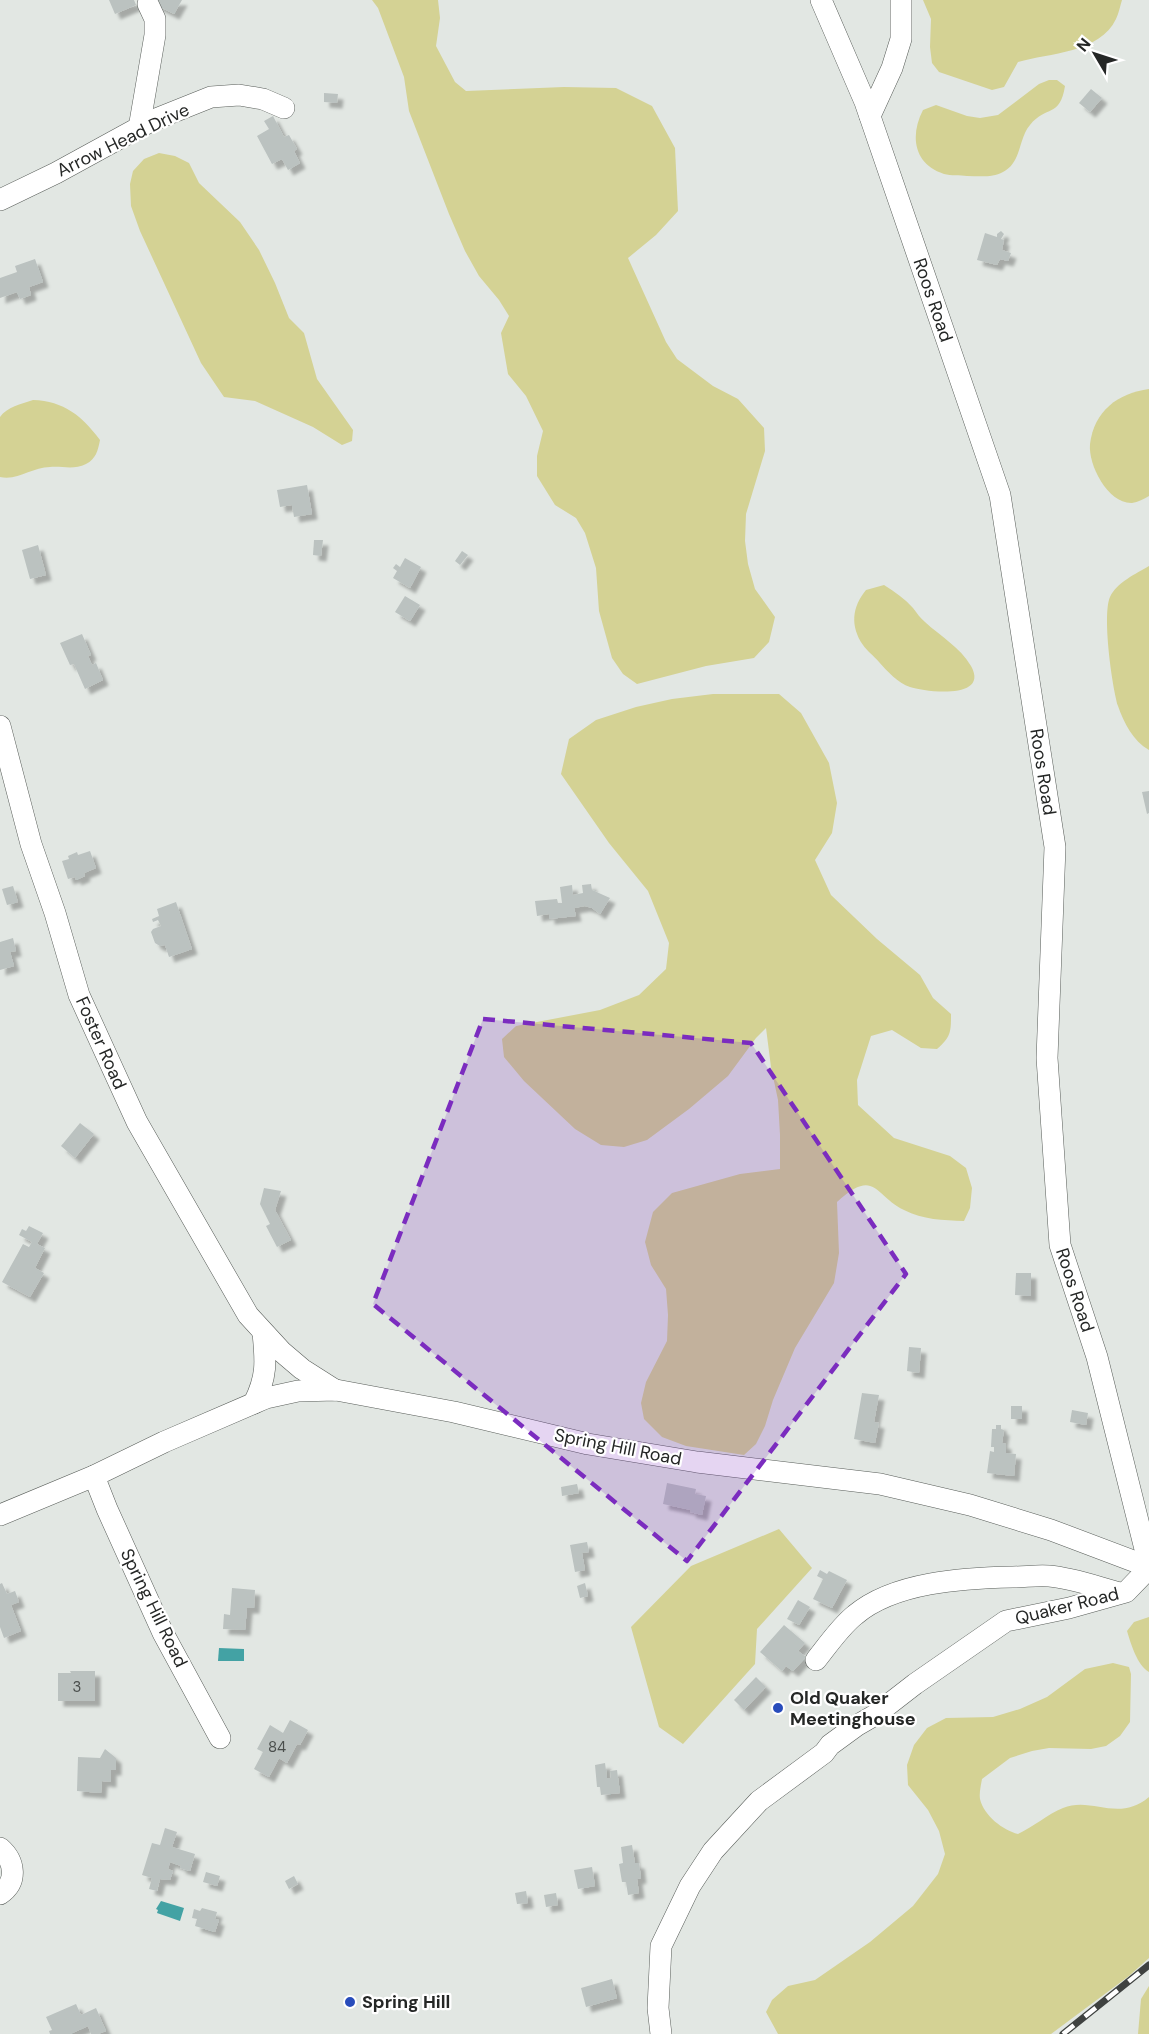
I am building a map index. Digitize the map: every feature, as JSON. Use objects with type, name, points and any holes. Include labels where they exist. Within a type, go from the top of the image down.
[{"type":"street","name":"Roos Road","points":[[821,0],[870,116],[1000,495],[1055,847],[1047,1058],[1060,1245],[1097,1357],[1149,1566]]},
{"type":"street","points":[[870,116],[892,68],[902,39],[902,0]]},
{"type":"street","points":[[139,128],[155,35],[155,19],[148,4]]},
{"type":"street","name":"Arrow Head Drive","points":[[0,200],[139,128],[211,97],[239,95],[263,99],[284,108]]},
{"type":"street","name":"Foster Road","points":[[0,726],[31,844],[55,913],[79,995],[137,1122],[248,1315],[263,1333],[302,1369],[336,1390]]},
{"type":"street","points":[[254,1403],[262,1386],[266,1366],[263,1333]]},
{"type":"street","name":"Spring Hill Road","points":[[0,1515],[94,1476],[164,1442],[254,1403],[298,1391],[336,1390],[454,1412],[588,1444],[697,1462],[880,1484],[1001,1514],[1149,1566]]},
{"type":"street","name":"Spring Hill Road","points":[[94,1476],[163,1633],[220,1738]]},
{"type":"street","name":"Quaker Road","points":[[661,2034],[658,2008],[661,1946],[690,1886],[713,1851],[759,1801],[856,1726],[875,1715],[915,1684],[1006,1621],[1121,1594],[1126,1592],[1149,1566]]},
{"type":"street","points":[[816,1660],[855,1615],[876,1602],[904,1590],[931,1584],[990,1578],[1049,1576],[1082,1582],[1121,1594]]},
{"type":"street","points":[[0,1848],[8,1855],[13,1867],[10,1885],[0,1894]]},
{"type":"highlighted area","points":[[483,1019],[751,1043],[906,1274],[687,1561],[373,1304]]},
{"type":"shaded area","points":[[372,0],[438,0],[440,18],[436,46],[455,82],[466,91],[564,87],[616,88],[652,106],[675,148],[678,211],[656,235],[628,258],[666,342],[677,359],[713,386],[738,399],[764,428],[765,451],[746,514],[745,541],[755,589],[775,617],[769,642],[754,658],[706,666],[637,684],[623,674],[612,658],[599,611],[596,568],[585,533],[576,518],[555,505],[537,476],[537,456],[543,431],[526,396],[508,374],[501,333],[509,316],[479,276],[465,251],[409,111],[404,77],[378,8]]},
{"type":"shaded area","points":[[923,0],[1122,0],[1116,19],[1098,39],[1073,50],[1018,62],[1004,87],[992,90],[939,72],[932,63],[931,19]]},
{"type":"shaded area","points":[[1057,80],[1065,86],[1060,103],[1030,125],[1014,162],[1003,172],[985,176],[947,175],[934,169],[920,156],[916,129],[923,110],[936,105],[967,116],[980,118],[998,115],[1039,84]]},
{"type":"shaded area","points":[[159,153],[175,156],[189,163],[199,183],[240,222],[259,250],[289,318],[304,333],[317,379],[353,430],[352,441],[342,445],[313,427],[255,401],[224,397],[201,363],[140,231],[131,206],[130,184],[133,171],[144,159]]},
{"type":"shaded area","points":[[1149,389],[1149,496],[1134,503],[1123,502],[1108,490],[1096,472],[1090,453],[1092,432],[1102,413],[1118,399]]},
{"type":"shaded area","points":[[33,400],[54,403],[63,407],[86,424],[100,440],[92,460],[77,467],[43,468],[13,477],[0,477],[0,417],[10,408]]},
{"type":"shaded area","points":[[1149,566],[1149,750],[1138,742],[1130,731],[1118,706],[1113,683],[1107,619],[1110,597],[1113,592],[1127,579]]},
{"type":"shaded area","points":[[884,585],[907,602],[923,620],[961,653],[971,666],[974,677],[972,684],[964,689],[941,692],[910,687],[901,683],[866,649],[856,631],[855,610],[866,590]]},
{"type":"shaded area","points":[[713,694],[779,694],[801,713],[829,763],[837,803],[832,833],[815,860],[831,895],[877,939],[920,975],[933,998],[951,1014],[949,1034],[937,1049],[921,1048],[892,1030],[871,1036],[857,1080],[858,1105],[894,1138],[950,1156],[966,1168],[972,1188],[970,1208],[964,1221],[918,1216],[894,1204],[873,1187],[867,1185],[859,1186],[837,1202],[839,1253],[834,1283],[795,1348],[756,1444],[744,1455],[686,1446],[662,1437],[644,1419],[641,1403],[646,1382],[667,1341],[668,1315],[666,1289],[651,1265],[645,1242],[653,1212],[672,1193],[740,1174],[780,1169],[778,1100],[766,1028],[728,1076],[689,1109],[647,1140],[624,1147],[601,1145],[575,1129],[524,1081],[504,1057],[502,1039],[516,1026],[600,1010],[639,995],[666,969],[669,943],[648,891],[609,843],[561,774],[569,739],[596,720],[636,707],[672,699]]},
{"type":"shaded area","points":[[779,1529],[812,1568],[757,1629],[755,1664],[683,1744],[659,1727],[631,1627],[691,1566]]},
{"type":"shaded area","points":[[1149,1617],[1149,1672],[1138,1659],[1127,1631],[1134,1622]]},
{"type":"shaded area","points":[[1113,1663],[1129,1667],[1131,1674],[1130,1722],[1120,1736],[1106,1746],[1091,1749],[1049,1748],[1010,1758],[982,1779],[980,1799],[986,1811],[995,1821],[1018,1834],[1063,1808],[1084,1805],[1127,1808],[1149,1797],[1149,1958],[1129,1976],[1051,2034],[778,2034],[766,2012],[772,2000],[788,1986],[815,1980],[870,1942],[913,1906],[938,1874],[945,1854],[939,1831],[928,1810],[908,1785],[907,1765],[914,1745],[927,1728],[946,1718],[993,1717],[1020,1709],[1047,1697],[1085,1669]]},
{"type":"shaded area","points":[[1149,1986],[1149,2034],[1138,2034],[1141,1999]]},
{"type":"water","points":[[219,1648],[244,1649],[244,1661],[218,1661]]},
{"type":"water","points":[[161,1901],[184,1908],[180,1921],[157,1913],[156,1909]]},
{"type":"building","points":[[109,0],[134,0],[136,5],[115,14]]},
{"type":"building","points":[[158,0],[182,0],[174,14],[156,5]]},
{"type":"building","points":[[1091,89],[1102,98],[1090,112],[1079,103]]},
{"type":"building","points":[[324,93],[338,94],[337,103],[324,102]]},
{"type":"building","points":[[273,116],[284,137],[289,135],[297,149],[294,151],[300,163],[288,170],[282,159],[272,164],[257,136],[269,129],[264,121]]},
{"type":"building","points":[[1001,231],[1004,234],[1001,239],[1004,240],[1002,250],[1011,253],[1008,261],[1000,259],[997,265],[977,260],[985,233],[997,237]]},
{"type":"building","points":[[35,259],[43,282],[29,287],[31,295],[20,299],[17,292],[0,298],[0,278],[17,272],[15,266]]},
{"type":"building","points":[[307,485],[312,514],[294,517],[292,505],[280,507],[277,490]]},
{"type":"building","points":[[314,540],[323,540],[321,556],[313,555]]},
{"type":"building","points":[[38,545],[46,575],[30,579],[22,550]]},
{"type":"building","points":[[462,551],[468,555],[460,565],[455,561]]},
{"type":"building","points":[[405,558],[421,567],[410,588],[393,578],[397,571],[393,568],[396,564],[400,567]]},
{"type":"building","points":[[405,596],[420,605],[410,621],[395,612]]},
{"type":"building","points":[[82,634],[91,655],[88,656],[92,665],[96,663],[103,680],[85,689],[74,664],[70,665],[60,643]]},
{"type":"building","points":[[1149,791],[1149,813],[1147,814],[1142,792]]},
{"type":"building","points":[[90,851],[96,868],[84,873],[85,876],[76,880],[75,877],[68,879],[62,861],[69,859],[68,856],[77,852],[78,855]]},
{"type":"building","points":[[591,884],[592,890],[610,898],[600,914],[585,906],[574,908],[576,916],[549,919],[549,914],[537,916],[535,901],[557,899],[558,903],[562,903],[560,887],[572,885],[573,895],[583,893],[582,885]]},
{"type":"building","points":[[13,886],[18,902],[7,905],[2,889]]},
{"type":"building","points":[[176,902],[192,949],[169,957],[165,945],[160,946],[155,943],[151,932],[161,926],[158,920],[153,922],[152,919],[159,916],[157,909]]},
{"type":"building","points":[[13,938],[16,951],[10,952],[14,966],[0,970],[0,942]]},
{"type":"building","points":[[80,1123],[94,1134],[75,1158],[61,1146]]},
{"type":"building","points":[[264,1188],[281,1191],[275,1210],[291,1240],[277,1247],[266,1226],[270,1224],[260,1204]]},
{"type":"building","points":[[29,1226],[43,1233],[37,1244],[45,1248],[35,1268],[44,1273],[30,1297],[2,1282],[23,1244],[29,1247],[32,1242],[19,1235],[22,1229],[26,1231]]},
{"type":"building","points":[[1016,1273],[1031,1273],[1031,1296],[1015,1295]]},
{"type":"building","points":[[909,1347],[921,1348],[919,1373],[907,1371]]},
{"type":"building","points":[[862,1393],[879,1395],[874,1422],[879,1423],[875,1443],[854,1439]]},
{"type":"building","points":[[1011,1406],[1022,1406],[1022,1419],[1011,1419]]},
{"type":"building","points":[[1072,1410],[1088,1413],[1086,1425],[1070,1422]]},
{"type":"building","points":[[996,1425],[1001,1425],[1001,1429],[1004,1430],[1002,1443],[1006,1444],[1006,1453],[1016,1454],[1014,1476],[987,1473],[990,1451],[994,1452],[994,1447],[991,1447],[992,1429],[996,1429]]},
{"type":"building","points":[[667,1483],[696,1489],[695,1494],[706,1496],[702,1515],[690,1512],[691,1510],[663,1504]]},
{"type":"building","points":[[577,1484],[579,1493],[562,1496],[561,1487]]},
{"type":"building","points":[[587,1542],[589,1552],[582,1553],[585,1570],[575,1572],[570,1545]]},
{"type":"building","points":[[820,1570],[827,1574],[829,1571],[847,1580],[832,1608],[813,1599],[823,1579],[817,1576]]},
{"type":"building","points":[[2,1583],[7,1594],[15,1591],[19,1602],[11,1605],[21,1631],[4,1638],[0,1627],[0,1584]]},
{"type":"building","points":[[585,1583],[588,1596],[580,1598],[577,1586]]},
{"type":"building","points":[[232,1588],[255,1590],[254,1608],[247,1608],[245,1630],[223,1629],[224,1614],[230,1615]]},
{"type":"building","points":[[798,1600],[810,1607],[799,1625],[787,1619]]},
{"type":"building","points":[[784,1625],[805,1643],[798,1651],[806,1657],[793,1671],[786,1666],[782,1671],[760,1652]]},
{"type":"building","points":[[70,1671],[95,1671],[95,1701],[58,1701],[58,1673],[71,1673]]},
{"type":"building","points":[[756,1677],[766,1687],[744,1710],[734,1700]]},
{"type":"building","points":[[290,1720],[308,1730],[287,1763],[279,1758],[269,1777],[254,1769],[263,1752],[257,1749],[270,1725],[283,1733]]},
{"type":"building","points":[[105,1749],[116,1758],[116,1770],[111,1770],[111,1782],[102,1781],[101,1793],[77,1791],[78,1757],[100,1758]]},
{"type":"building","points":[[605,1763],[607,1778],[611,1778],[610,1771],[617,1770],[620,1793],[601,1795],[600,1787],[597,1787],[595,1765]]},
{"type":"building","points":[[165,1828],[177,1832],[172,1847],[195,1854],[190,1871],[170,1862],[168,1869],[173,1871],[170,1880],[160,1879],[157,1891],[149,1889],[152,1878],[142,1875],[152,1843],[160,1845]]},
{"type":"building","points":[[632,1845],[635,1863],[639,1863],[641,1878],[637,1879],[639,1893],[628,1895],[626,1882],[622,1882],[619,1864],[623,1863],[621,1847]]},
{"type":"building","points":[[592,1867],[595,1886],[578,1889],[574,1870]]},
{"type":"building","points":[[206,1872],[220,1876],[217,1886],[203,1882]]},
{"type":"building","points":[[294,1876],[298,1884],[289,1889],[285,1881]]},
{"type":"building","points":[[526,1891],[528,1903],[517,1904],[515,1893]]},
{"type":"building","points":[[556,1893],[558,1905],[546,1907],[544,1895]]},
{"type":"building","points":[[202,1908],[217,1912],[215,1919],[219,1920],[215,1932],[195,1926],[197,1919],[192,1918],[194,1909],[200,1911]]},
{"type":"building","points":[[612,1979],[617,1998],[586,2007],[581,1988]]},
{"type":"building","points":[[76,2004],[81,2015],[96,2008],[106,2031],[91,2034],[88,2026],[70,2034],[50,2034],[49,2031],[52,2030],[46,2017]]},
{"type":"railway","points":[[1063,2034],[1149,1965]]},
{"type":"place","name":"Old Quaker Meetinghouse","points":[[778,1708]]},
{"type":"place","name":"Spring Hill","points":[[350,2002]]}]
